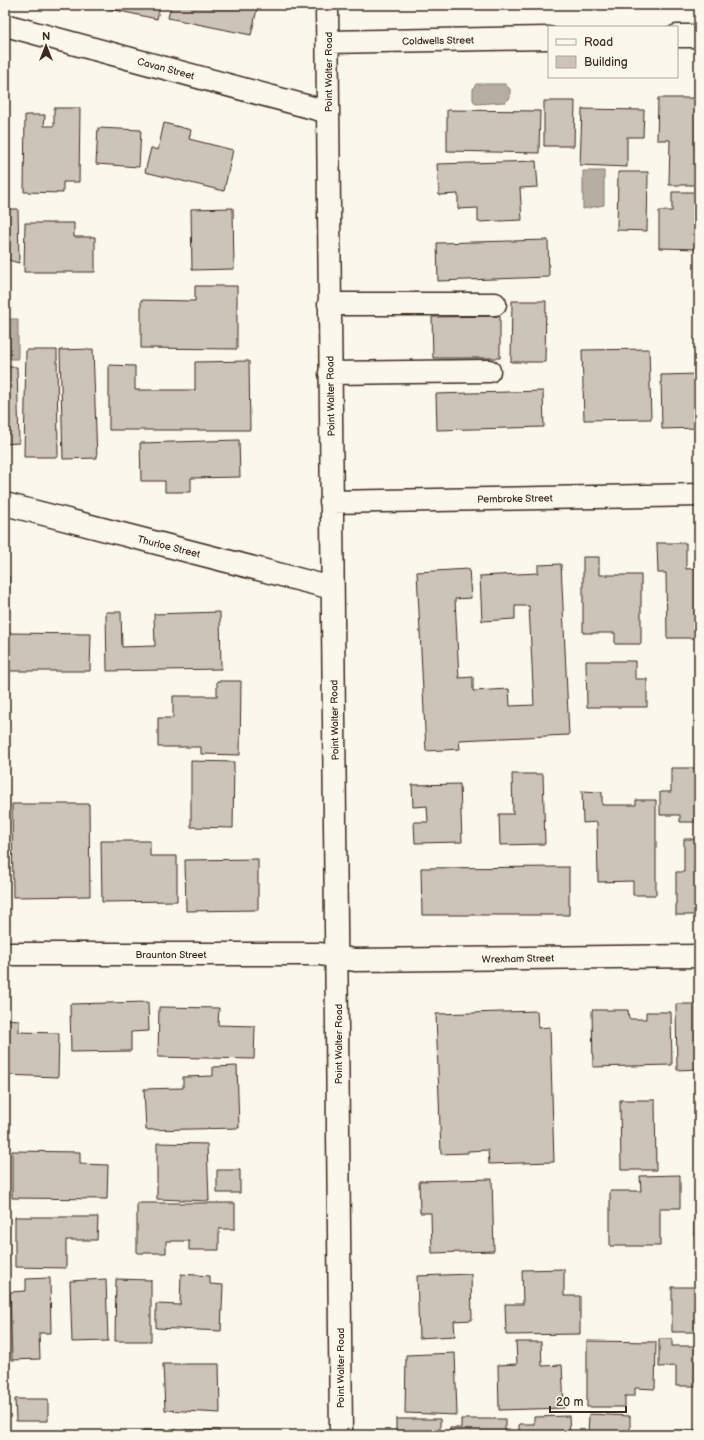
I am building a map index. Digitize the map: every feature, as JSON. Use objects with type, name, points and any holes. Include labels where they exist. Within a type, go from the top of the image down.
[{"type":"street","name":"Point Walter Road","points":[[327,5],[341,1435]]},
{"type":"street","name":"Cavan Street","points":[[5,25],[328,112]]},
{"type":"street","points":[[678,36],[699,36]]},
{"type":"street","name":"Coldwells Street","points":[[328,42],[548,38]]},
{"type":"street","points":[[329,304],[495,304]]},
{"type":"street","points":[[330,372],[489,371]]},
{"type":"street","name":"Pembroke Street","points":[[332,502],[699,495]]},
{"type":"street","name":"Thurloe Street","points":[[5,504],[332,588]]},
{"type":"street","name":"Braunton Street","points":[[5,954],[320,954],[337,957]]},
{"type":"street","name":"Wrexham Street","points":[[337,957],[354,960],[699,956]]},
{"type":"shaded area","points":[[476,84],[505,84],[510,89],[510,98],[505,102],[476,104],[473,100],[473,89]]},
{"type":"shaded area","points":[[583,171],[604,171],[604,205],[583,209]]},
{"type":"shaded area","points":[[5,319],[18,319],[18,359],[10,359],[10,333],[5,333]]},
{"type":"building","points":[[102,5],[160,5],[157,19],[101,7]]},
{"type":"building","points":[[171,5],[258,5],[251,35],[168,18]]},
{"type":"building","points":[[658,98],[699,98],[699,185],[669,185],[670,140],[657,140]]},
{"type":"building","points":[[544,101],[575,101],[574,146],[544,146]]},
{"type":"building","points":[[54,108],[80,108],[79,182],[63,182],[63,193],[24,192],[25,115],[45,115],[44,126],[54,126]]},
{"type":"building","points":[[582,109],[644,110],[643,137],[627,137],[627,167],[580,165]]},
{"type":"building","points":[[447,110],[540,111],[539,153],[447,151]]},
{"type":"building","points":[[5,113],[8,172],[5,173]]},
{"type":"building","points":[[164,123],[191,130],[189,139],[233,150],[224,191],[145,172],[151,148],[158,150]]},
{"type":"building","points":[[98,128],[141,130],[139,167],[96,164]]},
{"type":"building","points":[[536,161],[538,187],[520,188],[522,220],[478,222],[478,208],[458,209],[458,194],[439,195],[437,164]]},
{"type":"building","points":[[618,172],[648,172],[647,231],[617,230]]},
{"type":"building","points":[[672,192],[699,192],[699,249],[659,248],[659,211],[672,211]]},
{"type":"building","points":[[233,208],[234,269],[192,270],[191,209]]},
{"type":"building","points":[[5,209],[18,209],[19,263],[5,259]]},
{"type":"building","points":[[25,223],[74,223],[74,237],[95,237],[95,272],[24,272]]},
{"type":"building","points":[[548,240],[549,277],[438,281],[437,243]]},
{"type":"building","points":[[195,286],[237,286],[237,349],[141,348],[141,300],[195,301]]},
{"type":"building","points":[[512,301],[546,301],[545,362],[511,362]]},
{"type":"building","points":[[500,316],[500,358],[433,358],[432,317]]},
{"type":"building","points":[[5,337],[7,337],[8,367],[17,367],[19,443],[5,444]]},
{"type":"building","points":[[93,349],[97,458],[63,459],[60,350]]},
{"type":"building","points":[[649,349],[651,419],[584,420],[582,350]]},
{"type":"building","points":[[26,350],[57,350],[58,457],[24,457]]},
{"type":"building","points":[[249,361],[250,430],[109,430],[109,365],[135,366],[135,390],[195,390],[195,362]]},
{"type":"building","points":[[699,374],[699,428],[662,429],[661,375]]},
{"type":"building","points":[[543,391],[544,427],[437,430],[436,394]]},
{"type":"building","points":[[239,440],[240,477],[191,478],[191,492],[165,492],[165,481],[141,481],[140,443]]},
{"type":"building","points":[[657,543],[686,543],[686,569],[699,568],[699,638],[667,638],[666,573],[658,573]]},
{"type":"building","points":[[583,557],[599,557],[599,575],[641,575],[641,644],[615,644],[615,633],[583,633]]},
{"type":"building","points":[[561,564],[569,735],[459,740],[460,749],[426,751],[417,572],[469,569],[471,598],[455,599],[459,678],[473,677],[473,691],[509,689],[510,706],[534,705],[529,606],[515,606],[515,619],[482,621],[480,576],[538,573],[538,565]]},
{"type":"building","points":[[5,576],[9,576],[9,611],[5,611]]},
{"type":"building","points":[[106,612],[121,612],[122,647],[155,646],[154,614],[220,612],[221,669],[107,671]]},
{"type":"building","points":[[8,633],[91,634],[90,671],[8,671]]},
{"type":"building","points":[[586,661],[635,661],[635,679],[647,679],[647,707],[587,707]]},
{"type":"building","points":[[217,681],[241,681],[240,755],[201,754],[201,747],[158,747],[158,718],[173,718],[173,696],[217,696]]},
{"type":"building","points":[[191,761],[234,762],[233,828],[191,827]]},
{"type":"building","points":[[671,768],[699,768],[699,822],[680,822],[680,815],[660,815],[660,792],[671,792]]},
{"type":"building","points":[[512,774],[543,774],[545,844],[500,845],[499,814],[513,814]]},
{"type":"building","points":[[460,784],[462,842],[415,843],[414,822],[428,822],[427,806],[413,807],[412,785]]},
{"type":"building","points":[[582,791],[602,792],[602,805],[636,805],[636,800],[656,800],[656,895],[633,895],[633,881],[598,882],[597,822],[583,823]]},
{"type":"building","points":[[12,804],[89,804],[90,896],[13,897]]},
{"type":"building","points":[[684,839],[699,839],[699,915],[676,915],[676,872],[684,872]]},
{"type":"building","points":[[101,841],[150,841],[150,856],[177,856],[177,901],[102,902]]},
{"type":"building","points":[[258,859],[258,910],[186,911],[185,860]]},
{"type":"building","points":[[569,867],[569,915],[422,915],[421,868]]},
{"type":"building","points":[[148,1002],[149,1031],[131,1032],[131,1051],[71,1052],[70,1004]]},
{"type":"building","points":[[676,1004],[699,1004],[699,1069],[677,1070]]},
{"type":"building","points":[[159,1007],[219,1008],[218,1025],[255,1026],[254,1059],[158,1057]]},
{"type":"building","points":[[592,1010],[628,1010],[629,1019],[646,1019],[646,1012],[671,1012],[672,1065],[593,1067]]},
{"type":"building","points":[[537,1011],[538,1028],[550,1027],[554,1162],[489,1164],[488,1150],[468,1151],[468,1153],[441,1154],[436,1014]]},
{"type":"building","points":[[5,1019],[19,1020],[19,1032],[59,1033],[58,1077],[5,1075]]},
{"type":"building","points":[[237,1066],[239,1128],[146,1130],[144,1089],[183,1088],[183,1077],[213,1076],[213,1067]]},
{"type":"building","points":[[697,1091],[699,1091],[699,1113],[698,1113]]},
{"type":"building","points":[[620,1100],[655,1100],[656,1170],[621,1170]]},
{"type":"building","points":[[157,1143],[207,1144],[209,1201],[157,1199]]},
{"type":"building","points":[[12,1151],[80,1152],[80,1164],[108,1165],[107,1199],[12,1198]]},
{"type":"building","points":[[217,1170],[240,1170],[240,1193],[217,1193]]},
{"type":"building","points":[[680,1175],[680,1208],[660,1208],[660,1246],[610,1246],[610,1191],[641,1191],[640,1176]]},
{"type":"building","points":[[492,1179],[494,1251],[432,1253],[431,1213],[420,1213],[419,1181]]},
{"type":"building","points":[[695,1184],[699,1184],[699,1235],[694,1235]]},
{"type":"building","points":[[137,1203],[235,1203],[235,1229],[219,1229],[219,1250],[189,1250],[189,1241],[166,1241],[166,1253],[137,1253]]},
{"type":"building","points":[[15,1217],[98,1217],[97,1240],[66,1240],[66,1268],[15,1267]]},
{"type":"building","points":[[564,1269],[564,1296],[580,1296],[580,1334],[506,1335],[505,1304],[523,1304],[522,1270]]},
{"type":"building","points":[[181,1274],[210,1276],[210,1284],[223,1285],[221,1331],[156,1328],[156,1304],[180,1305]]},
{"type":"building","points":[[471,1274],[472,1320],[454,1321],[455,1336],[419,1338],[417,1276]]},
{"type":"building","points":[[695,1274],[699,1274],[699,1332],[672,1332],[672,1287],[695,1287]]},
{"type":"building","points":[[50,1278],[51,1333],[39,1333],[40,1359],[12,1360],[10,1292],[26,1291],[26,1279]]},
{"type":"building","points":[[106,1279],[108,1341],[72,1342],[70,1281]]},
{"type":"building","points":[[116,1279],[151,1280],[151,1341],[115,1341]]},
{"type":"building","points":[[659,1339],[672,1339],[672,1346],[699,1346],[699,1386],[676,1386],[676,1366],[659,1367]]},
{"type":"building","points":[[587,1341],[656,1342],[655,1389],[635,1388],[635,1396],[625,1396],[625,1407],[587,1407]]},
{"type":"building","points":[[516,1342],[541,1342],[542,1366],[562,1365],[564,1408],[499,1410],[498,1365],[517,1364]]},
{"type":"building","points":[[455,1353],[457,1415],[405,1413],[406,1355]]},
{"type":"building","points":[[163,1364],[219,1364],[220,1413],[165,1410]]},
{"type":"building","points":[[15,1399],[48,1399],[48,1421],[16,1421]]},
{"type":"building","points":[[589,1414],[630,1416],[630,1435],[588,1435]]},
{"type":"building","points":[[569,1416],[570,1435],[519,1435],[519,1424],[534,1424],[534,1417]]},
{"type":"building","points":[[396,1419],[440,1419],[440,1433],[450,1433],[450,1435],[396,1435]]},
{"type":"building","points":[[461,1419],[505,1419],[505,1435],[450,1435],[450,1428],[461,1428]]},
{"type":"building","points":[[143,1430],[177,1430],[176,1435],[143,1435]]},
{"type":"building","points":[[184,1430],[219,1430],[219,1435],[184,1435]]},
{"type":"building","points":[[699,1430],[699,1435],[644,1435],[644,1431]]},
{"type":"building","points":[[138,1434],[138,1435],[88,1435]]}]
